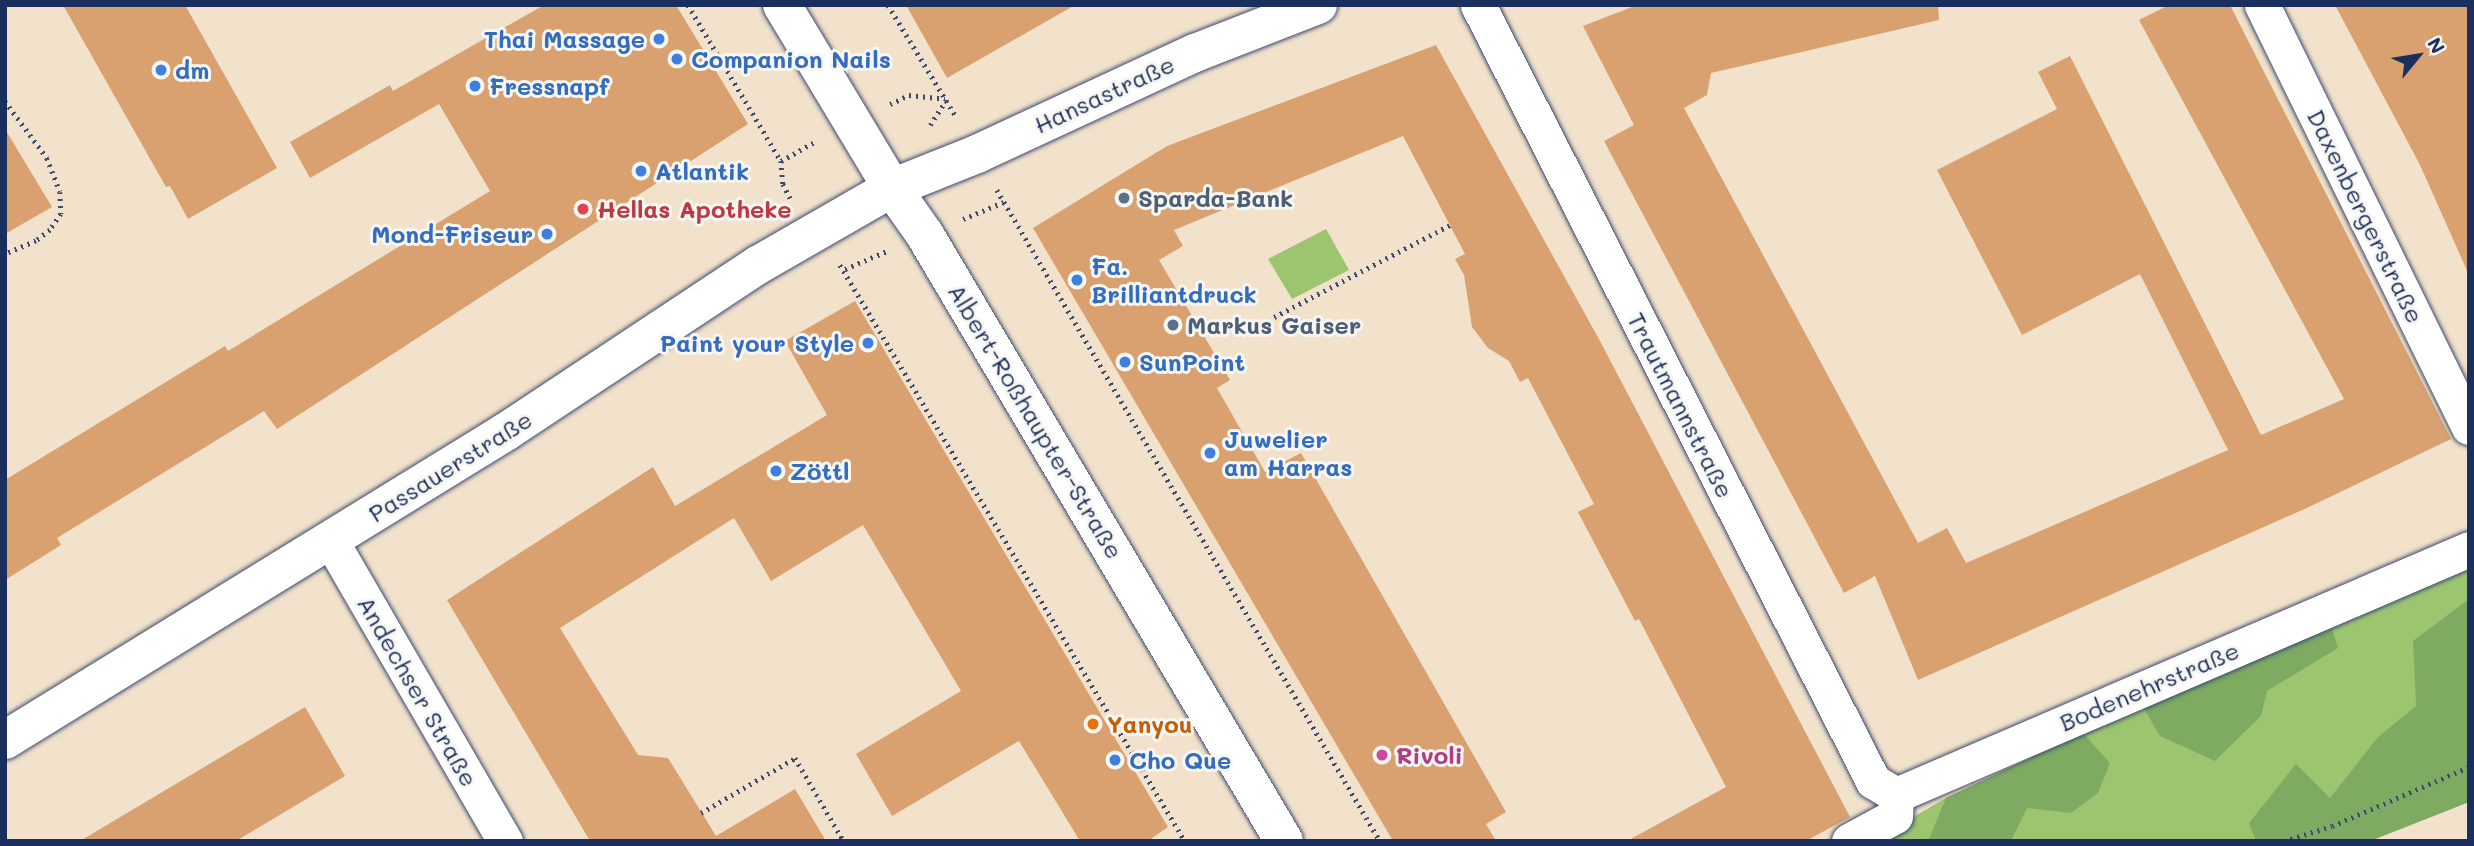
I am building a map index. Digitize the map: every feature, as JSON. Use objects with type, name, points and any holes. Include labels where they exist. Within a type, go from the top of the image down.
[{"type":"street","name":"Albert-Roßhaupter-Straße","points":[[782,5],[892,188],[925,235],[1284,841]]},
{"type":"street","name":"Hansastraße","points":[[892,188],[977,154],[1195,53],[1318,5]]},
{"type":"street","name":"Trautmannstraße","points":[[1478,5],[1873,780],[1896,795]]},
{"type":"street","name":"Daxenbergerstraße","points":[[2262,5],[2469,427]]},
{"type":"street","name":"Passauerstraße","points":[[5,740],[331,541],[582,383],[758,265],[892,188]]},
{"type":"street","name":"Andechser Straße","points":[[331,541],[505,841]]},
{"type":"street","name":"Bodenehrstraße","points":[[1896,795],[2469,549]]},
{"type":"street","points":[[1849,841],[1895,816],[1896,795]]},
{"type":"path","points":[[688,5],[781,161]]},
{"type":"path","points":[[888,5],[946,99]]},
{"type":"path","points":[[5,101],[47,158],[60,192],[61,214],[50,230],[36,241],[5,254]]},
{"type":"path","points":[[1004,202],[1380,841]]},
{"type":"path","points":[[1275,317],[1450,225]]},
{"type":"path","points":[[838,262],[1185,841]]},
{"type":"path","points":[[701,813],[795,758],[841,840]]},
{"type":"path","points":[[2284,841],[2332,826],[2469,767]]},
{"type":"green space","points":[[1326,229],[1349,270],[1292,299],[1268,259]]},
{"type":"green space","points":[[2469,563],[2469,802],[2370,841],[1872,841],[1946,798],[2142,705]]},
{"type":"green space","points":[[2469,599],[2469,802],[2370,841],[2256,841],[2249,823],[2296,764],[2330,798],[2378,737],[2416,706],[2413,641]]},
{"type":"green space","points":[[2330,622],[2338,648],[2267,691],[2261,716],[2215,761],[2160,736],[2142,705]]},
{"type":"green space","points":[[2083,733],[2110,763],[2098,793],[2071,813],[2027,808],[2011,841],[1928,841],[1946,798]]},
{"type":"building","name":"dm","points":[[63,5],[185,5],[277,168],[188,219],[170,186],[166,187]]},
{"type":"building","points":[[544,5],[676,5],[748,124],[277,429],[264,411],[57,538],[61,545],[5,580],[5,480],[225,346],[228,351],[490,191],[439,104],[310,178],[290,142],[390,85],[393,91]]},
{"type":"building","points":[[906,5],[1075,5],[947,78]]},
{"type":"building","points":[[1637,5],[1938,5],[1939,20],[1711,73],[1707,95],[1684,108],[1918,543],[1947,528],[1966,563],[2228,450],[2140,274],[2022,335],[1937,170],[2057,109],[2038,72],[2070,56],[2261,435],[2344,399],[2139,20],[2169,5],[2230,5],[2451,439],[2309,507],[1918,680],[1875,576],[1844,593],[1604,141],[1634,125],[1583,26]]},
{"type":"building","points":[[2335,5],[2469,5],[2469,275],[2420,165]]},
{"type":"building","points":[[1436,45],[1600,341],[1850,817],[1806,841],[1627,841],[1726,787],[1639,619],[1635,621],[1578,512],[1594,504],[1528,378],[1520,382],[1509,361],[1488,348],[1472,327],[1464,275],[1455,259],[1465,254],[1403,136],[1174,230],[1183,246],[1159,260],[1230,380],[1217,388],[1265,472],[1301,453],[1506,812],[1486,824],[1496,841],[1393,841],[1033,228],[1167,146]]},
{"type":"building","points":[[5,129],[52,207],[5,234]]},
{"type":"building","points":[[855,301],[1168,827],[1148,841],[1080,841],[1019,741],[892,816],[856,754],[961,691],[863,525],[771,581],[734,518],[560,628],[638,755],[668,758],[716,836],[795,789],[826,841],[590,841],[447,600],[653,467],[675,506],[827,415],[785,341]]},
{"type":"building","points":[[305,707],[345,776],[236,841],[80,841]]},
{"type":"place","name":"Thai Massage","points":[[659,39]]},
{"type":"place","name":"Companion Nails","points":[[677,59]]},
{"type":"place","name":"dm","points":[[161,70]]},
{"type":"place","name":"Fressnapf","points":[[475,86]]},
{"type":"place","name":"Atlantik","points":[[641,171]]},
{"type":"place","name":"Sparda-Bank","points":[[1124,198]]},
{"type":"place","name":"Hellas Apotheke","points":[[583,209]]},
{"type":"place","name":"Mond-Friseur","points":[[547,234]]},
{"type":"place","name":"Fa. Brilliantdruck","points":[[1077,280]]},
{"type":"place","name":"Markus Gaiser","points":[[1173,325]]},
{"type":"place","name":"Paint your Style","points":[[868,343]]},
{"type":"place","name":"SunPoint","points":[[1125,362]]},
{"type":"place","name":"Juwelier am Harras","points":[[1210,453]]},
{"type":"place","name":"Zöttl","points":[[776,471]]},
{"type":"place","name":"Yanyou","points":[[1093,724]]},
{"type":"place","name":"Rivoli","points":[[1382,755]]},
{"type":"place","name":"Cho Que","points":[[1115,760]]}]
